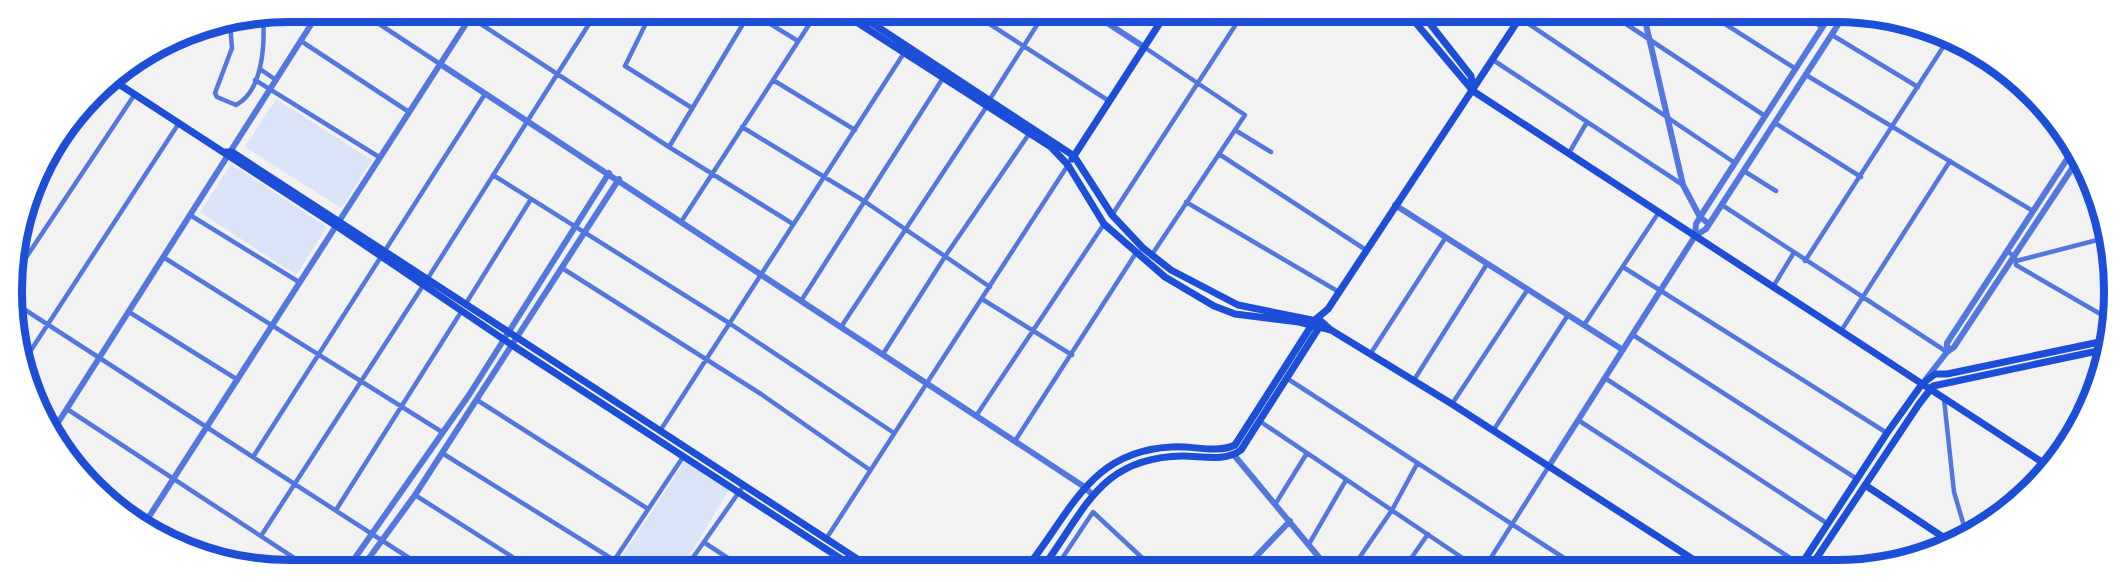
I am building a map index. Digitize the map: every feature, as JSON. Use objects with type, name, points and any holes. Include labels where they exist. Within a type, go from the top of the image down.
[{"type":"main road","points":[[856,22],[943,78],[1074,156],[1112,215],[1151,256],[1186,279],[1238,305],[1318,322],[1452,404],[1693,560]]},
{"type":"main road","points":[[870,22],[1051,147],[1068,165],[1104,224],[1165,277],[1214,306],[1235,314],[1318,322]]},
{"type":"main road","points":[[1068,165],[1160,22]]},
{"type":"main road","points":[[1415,22],[1473,91],[2042,461]]},
{"type":"main road","points":[[1429,22],[1471,76],[1473,91]]},
{"type":"main road","points":[[1033,560],[1085,488],[1112,462],[1134,452],[1171,447],[1225,449],[1235,445],[1518,22]]},
{"type":"main road","points":[[120,84],[337,222],[506,336],[516,338],[859,560]]},
{"type":"main road","points":[[1048,560],[1093,495],[1118,472],[1138,461],[1164,457],[1234,455],[1261,422],[1318,322]]},
{"type":"main road","points":[[506,336],[512,345],[843,560]]},
{"type":"main road","points":[[1804,560],[1887,433],[1922,384],[1935,374],[1947,374],[2098,341]]},
{"type":"main road","points":[[1815,560],[1930,389],[1937,384],[1949,385],[2096,352]]},
{"type":"main road","points":[[1865,485],[1943,537]]},
{"type":"street","points":[[57,424],[313,22]]},
{"type":"street","points":[[376,22],[619,179],[1093,495]]},
{"type":"street","points":[[148,518],[440,64],[464,22]]},
{"type":"street","points":[[481,22],[669,147],[793,224]]},
{"type":"street","points":[[583,22],[588,25]]},
{"type":"street","points":[[261,536],[590,22]]},
{"type":"street","points":[[647,22],[625,66],[692,108]]},
{"type":"street","points":[[669,147],[744,22]]},
{"type":"street","points":[[767,22],[798,41]]},
{"type":"street","points":[[681,222],[811,22]]},
{"type":"street","points":[[986,22],[1109,101]]},
{"type":"street","points":[[841,327],[1039,22]]},
{"type":"street","points":[[1106,22],[1244,112],[1245,116],[1151,256]]},
{"type":"street","points":[[1112,215],[1237,22]]},
{"type":"street","points":[[1528,22],[1735,163]]},
{"type":"street","points":[[1623,22],[1765,116]]},
{"type":"street","points":[[1645,22],[1683,185],[1700,217],[1709,224]]},
{"type":"street","points":[[1722,22],[1796,69]]},
{"type":"street","points":[[1814,22],[1822,27]]},
{"type":"street","points":[[1490,560],[1695,236],[1700,217],[1826,22]]},
{"type":"street","points":[[1695,236],[1709,224],[1722,205],[1840,22]]},
{"type":"street","points":[[230,30],[232,48],[215,93],[217,97],[236,105],[243,102],[260,69],[265,48],[263,24]]},
{"type":"street","points":[[1832,35],[1918,87]]},
{"type":"street","points":[[301,41],[409,112]]},
{"type":"street","points":[[1805,261],[1943,45]]},
{"type":"street","points":[[660,431],[904,53]]},
{"type":"street","points":[[1493,60],[1683,185]]},
{"type":"street","points":[[260,69],[276,80]]},
{"type":"street","points":[[1806,75],[2033,212]]},
{"type":"street","points":[[801,301],[943,78]]},
{"type":"street","points":[[255,80],[379,157]]},
{"type":"street","points":[[773,80],[855,130]]},
{"type":"street","points":[[25,260],[135,94]]},
{"type":"street","points":[[253,457],[485,94]]},
{"type":"street","points":[[1569,153],[1587,122]]},
{"type":"street","points":[[30,351],[179,123]]},
{"type":"street","points":[[1775,123],[1861,177]]},
{"type":"street","points":[[742,127],[864,201],[990,287]]},
{"type":"street","points":[[1235,130],[1271,152]]},
{"type":"street","points":[[883,354],[946,255],[1029,134]]},
{"type":"street","points":[[1219,154],[1366,250]]},
{"type":"street","points":[[1947,352],[1947,343],[2068,157]]},
{"type":"street","points":[[1841,331],[1950,161]]},
{"type":"street","points":[[821,546],[1068,165]]},
{"type":"street","points":[[1922,384],[1947,352],[1954,347],[2016,259],[2073,167]]},
{"type":"street","points":[[1744,171],[1776,191]]},
{"type":"street","points":[[353,560],[506,336],[609,173]]},
{"type":"street","points":[[493,175],[729,323],[894,433]]},
{"type":"street","points":[[367,560],[415,495],[619,179]]},
{"type":"street","points":[[336,510],[531,199]]},
{"type":"street","points":[[1186,202],[1339,292]]},
{"type":"street","points":[[1395,205],[1623,350]]},
{"type":"street","points":[[1722,205],[1793,254],[1947,352]]},
{"type":"street","points":[[1584,325],[1659,213]]},
{"type":"street","points":[[190,215],[299,282]]},
{"type":"street","points":[[976,416],[1104,224]]},
{"type":"street","points":[[1371,353],[1446,237]]},
{"type":"street","points":[[2016,259],[2098,240]]},
{"type":"street","points":[[2007,251],[2016,259],[2016,266],[2102,316]]},
{"type":"street","points":[[1015,441],[1136,253]]},
{"type":"street","points":[[1773,287],[1793,254]]},
{"type":"street","points":[[163,257],[442,432]]},
{"type":"street","points":[[1414,380],[1487,264]]},
{"type":"street","points":[[1623,267],[1887,433]]},
{"type":"street","points":[[562,268],[706,359],[870,470]]},
{"type":"street","points":[[1452,404],[1528,289]]},
{"type":"street","points":[[982,298],[1072,355]]},
{"type":"street","points":[[23,308],[412,560]]},
{"type":"street","points":[[129,312],[238,380]]},
{"type":"street","points":[[1493,431],[1568,315]]},
{"type":"street","points":[[1633,335],[1857,479]]},
{"type":"street","points":[[1288,378],[1567,560]]},
{"type":"street","points":[[1605,378],[1828,524]]},
{"type":"street","points":[[1944,399],[1954,492],[1964,527]]},
{"type":"street","points":[[477,400],[648,509]]},
{"type":"street","points":[[67,409],[297,560]]},
{"type":"street","points":[[1578,420],[1791,560]]},
{"type":"street","points":[[1261,422],[1465,560]]},
{"type":"street","points":[[442,453],[608,560]]},
{"type":"street","points":[[1276,503],[1307,453]]},
{"type":"street","points":[[1234,455],[1322,560]]},
{"type":"street","points":[[615,560],[683,457]]},
{"type":"street","points":[[1358,560],[1392,510],[1417,464]]},
{"type":"street","points":[[1309,544],[1346,480]]},
{"type":"street","points":[[691,560],[700,544],[705,543],[744,485]]},
{"type":"street","points":[[415,495],[517,560]]},
{"type":"street","points":[[1061,560],[1093,512],[1144,560]]},
{"type":"street","points":[[1253,560],[1290,521]]},
{"type":"street","points":[[1410,560],[1428,534]]},
{"type":"street","points":[[705,543],[731,560]]},
{"type":"shaded area","points":[[276,99],[372,160],[341,208],[245,147]]},
{"type":"shaded area","points":[[231,164],[327,227],[296,275],[200,212]]},
{"type":"shaded area","points":[[686,459],[730,488],[687,560],[620,560]]}]
